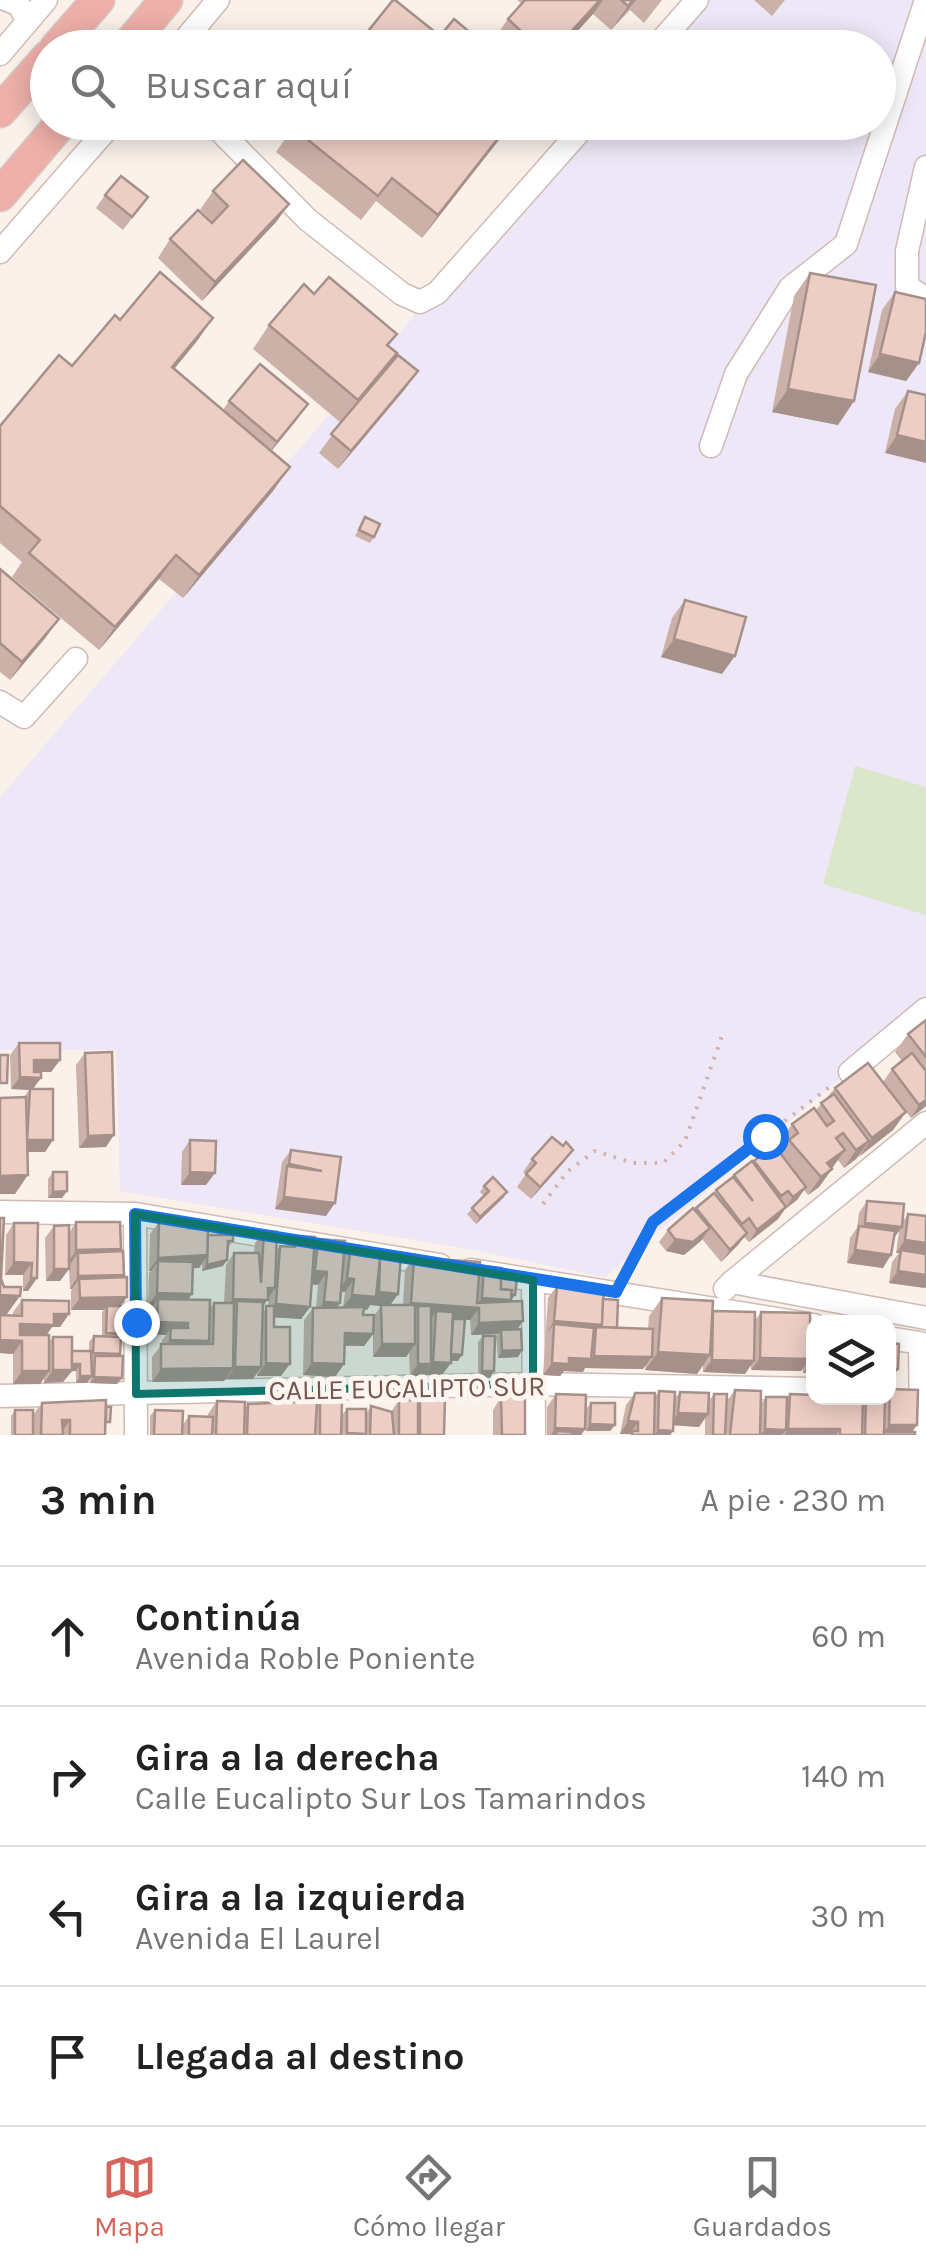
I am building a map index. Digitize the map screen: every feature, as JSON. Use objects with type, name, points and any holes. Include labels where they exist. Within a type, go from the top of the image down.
[{"type":"highway","points":[[72,30],[98,0]]},
{"type":"highway","points":[[141,30],[166,0]]},
{"type":"highway","points":[[0,111],[30,77]]},
{"type":"highway","points":[[0,195],[47,140]]},
{"type":"street","points":[[7,0],[18,4],[28,22]]},
{"type":"street","points":[[0,54],[46,0]]},
{"type":"street","points":[[193,30],[218,0]]},
{"type":"street","points":[[670,30],[697,0]]},
{"type":"street","points":[[896,92],[926,0]]},
{"type":"street","points":[[0,252],[97,140]]},
{"type":"street","points":[[229,140],[308,220],[402,294],[420,302],[437,293],[572,140]]},
{"type":"street","points":[[711,446],[736,374],[790,288],[846,244],[880,140]]},
{"type":"street","points":[[926,166],[907,251],[907,286],[926,299]]},
{"type":"street","points":[[0,702],[24,717],[76,659]]},
{"type":"street","points":[[850,1072],[926,1009]]},
{"type":"street","points":[[709,1306],[732,1282],[926,1123]]},
{"type":"street","points":[[0,1212],[135,1214],[806,1324]]},
{"type":"street","points":[[135,1214],[136,1435]]},
{"type":"street","points":[[532,1280],[534,1435]]},
{"type":"street","points":[[732,1282],[926,1318]]},
{"type":"street","points":[[896,1339],[920,1343],[917,1391],[921,1435]]},
{"type":"street","name":"CALLE EUCALIPTO SUR","points":[[0,1396],[534,1384],[806,1389]]},
{"type":"path","points":[[543,1204],[568,1171],[596,1151],[633,1164],[664,1163],[684,1141],[722,1036]]},
{"type":"path","points":[[616,1292],[653,1222],[850,1072]]},
{"type":"highlighted area","points":[[135,1214],[533,1280],[533,1384],[136,1394]]},
{"type":"shaded area","points":[[685,0],[926,0],[926,1006],[605,1277],[457,1247],[120,1191],[116,1050],[0,1050],[0,797],[565,140],[896,140],[896,30],[659,30]]},
{"type":"green space","points":[[855,766],[926,787],[926,915],[823,884]]},
{"type":"building","points":[[395,0],[432,30],[369,30]]},
{"type":"building","points":[[525,0],[600,0],[572,30],[520,30],[508,19]]},
{"type":"building","points":[[454,19],[467,30],[445,30]]},
{"type":"building","points":[[308,140],[497,140],[438,215],[392,178],[378,196]]},
{"type":"building","points":[[243,160],[289,204],[215,282],[170,239],[198,210],[212,223],[228,206],[213,191]]},
{"type":"building","points":[[121,176],[148,197],[132,217],[105,195]]},
{"type":"building","points":[[160,272],[213,318],[172,367],[290,467],[199,575],[176,555],[115,627],[29,553],[40,540],[0,506],[0,426],[59,355],[72,366],[115,315],[120,320]]},
{"type":"building","points":[[810,273],[876,285],[854,401],[788,389]]},
{"type":"building","points":[[329,277],[397,334],[387,345],[397,353],[358,400],[269,325],[304,284],[314,294]]},
{"type":"building","points":[[895,292],[926,299],[926,332],[919,363],[880,354]]},
{"type":"building","points":[[398,355],[418,371],[351,451],[331,434]]},
{"type":"building","points":[[260,364],[308,404],[277,442],[229,401]]},
{"type":"building","points":[[908,391],[926,395],[926,442],[897,435]]},
{"type":"building","points":[[365,517],[380,524],[374,537],[359,530]]},
{"type":"building","points":[[0,569],[59,619],[22,662],[0,643]]},
{"type":"building","points":[[685,600],[746,617],[735,656],[674,639]]},
{"type":"building","points":[[926,1020],[926,1057],[908,1034]]},
{"type":"building","points":[[19,1043],[60,1043],[60,1060],[34,1060],[34,1072],[41,1072],[41,1078],[20,1077]]},
{"type":"building","points":[[112,1052],[114,1135],[88,1136],[85,1053]]},
{"type":"building","points":[[912,1053],[926,1071],[926,1100],[919,1105],[892,1069]]},
{"type":"building","points":[[0,1055],[8,1055],[7,1083],[0,1083]]},
{"type":"building","points":[[868,1063],[906,1112],[872,1138],[835,1088]]},
{"type":"building","points":[[30,1089],[53,1089],[53,1140],[27,1140]]},
{"type":"building","points":[[834,1094],[869,1141],[856,1150],[843,1133],[836,1138],[845,1150],[827,1163],[832,1169],[821,1177],[789,1140],[798,1133],[792,1124],[814,1108],[827,1126],[834,1121],[821,1103]]},
{"type":"building","points":[[26,1097],[28,1175],[0,1176],[0,1098]]},
{"type":"building","points":[[552,1137],[563,1146],[566,1142],[573,1150],[540,1187],[526,1174],[536,1163],[532,1159]]},
{"type":"building","points":[[190,1140],[216,1141],[215,1173],[190,1172]]},
{"type":"building","points":[[774,1145],[806,1187],[793,1197],[788,1191],[781,1196],[754,1161]]},
{"type":"building","points":[[291,1150],[341,1157],[335,1203],[284,1197],[287,1166],[322,1171],[289,1164]]},
{"type":"building","points":[[752,1161],[786,1207],[757,1230],[749,1218],[742,1224],[716,1190],[733,1177],[753,1201],[734,1175]]},
{"type":"building","points":[[53,1172],[67,1172],[67,1191],[53,1192]]},
{"type":"building","points":[[493,1177],[507,1192],[480,1217],[472,1208],[489,1191],[484,1186]]},
{"type":"building","points":[[714,1193],[747,1233],[730,1250],[696,1208]]},
{"type":"building","points":[[867,1201],[904,1204],[902,1227],[865,1223]]},
{"type":"building","points":[[693,1208],[710,1228],[693,1242],[675,1239],[668,1230]]},
{"type":"building","points":[[908,1214],[926,1216],[926,1243],[905,1240]]},
{"type":"building","points":[[0,1218],[4,1218],[1,1279],[4,1287],[21,1287],[20,1296],[0,1295]]},
{"type":"building","points":[[76,1222],[120,1222],[121,1249],[76,1250]]},
{"type":"building","points":[[159,1222],[188,1223],[188,1228],[208,1229],[208,1255],[158,1258]]},
{"type":"building","points":[[14,1223],[38,1223],[37,1278],[31,1278],[32,1263],[14,1262]]},
{"type":"building","points":[[69,1225],[69,1269],[54,1269],[54,1226]]},
{"type":"building","points":[[859,1226],[895,1231],[891,1255],[855,1250]]},
{"type":"building","points":[[264,1231],[277,1232],[275,1288],[268,1288],[268,1300],[233,1299],[234,1253],[259,1253],[261,1283]]},
{"type":"building","points":[[208,1235],[233,1235],[233,1241],[228,1241],[227,1260],[207,1265]]},
{"type":"building","points":[[296,1236],[315,1237],[310,1307],[276,1304],[280,1246],[295,1247]]},
{"type":"building","points":[[318,1239],[345,1241],[340,1303],[324,1302],[327,1272],[315,1271]]},
{"type":"building","points":[[351,1246],[401,1254],[398,1294],[379,1292],[380,1258],[376,1297],[352,1295],[354,1279],[347,1278]]},
{"type":"building","points":[[901,1250],[926,1254],[926,1275],[898,1271]]},
{"type":"building","points":[[123,1251],[124,1275],[78,1276],[78,1253]]},
{"type":"building","points":[[414,1258],[480,1262],[477,1303],[522,1301],[523,1321],[479,1323],[479,1308],[411,1303]]},
{"type":"building","points":[[158,1261],[193,1262],[192,1294],[157,1293]]},
{"type":"building","points":[[484,1266],[502,1268],[501,1289],[512,1290],[511,1300],[482,1298]]},
{"type":"building","points":[[501,1276],[517,1278],[515,1295],[512,1290],[501,1289]]},
{"type":"building","points":[[127,1277],[127,1297],[80,1298],[79,1279]]},
{"type":"building","points":[[557,1286],[604,1289],[602,1325],[554,1321]]},
{"type":"building","points":[[662,1298],[713,1301],[710,1355],[658,1352]]},
{"type":"building","points":[[158,1299],[210,1300],[209,1341],[170,1340],[171,1328],[188,1328],[188,1323],[157,1322]]},
{"type":"building","points":[[603,1299],[618,1300],[617,1328],[600,1327]]},
{"type":"building","points":[[22,1300],[69,1301],[69,1314],[54,1314],[54,1325],[20,1324],[20,1335],[49,1335],[49,1371],[22,1371],[22,1341],[0,1340],[0,1315],[22,1316]]},
{"type":"building","points":[[237,1301],[263,1302],[261,1367],[235,1367]]},
{"type":"building","points":[[214,1303],[234,1303],[233,1368],[161,1369],[161,1344],[213,1344]]},
{"type":"building","points":[[381,1305],[415,1305],[415,1344],[382,1344]]},
{"type":"building","points":[[107,1306],[123,1306],[122,1334],[106,1333]]},
{"type":"building","points":[[266,1306],[274,1306],[274,1327],[290,1327],[290,1364],[266,1363]]},
{"type":"building","points":[[418,1306],[431,1306],[431,1364],[418,1364]]},
{"type":"building","points":[[364,1307],[363,1315],[374,1315],[373,1334],[345,1333],[344,1364],[312,1363],[313,1308]]},
{"type":"building","points":[[436,1311],[453,1312],[451,1363],[433,1362]]},
{"type":"building","points":[[713,1311],[755,1312],[754,1361],[712,1360]]},
{"type":"building","points":[[761,1312],[810,1313],[806,1315],[806,1359],[760,1358]]},
{"type":"building","points":[[453,1319],[465,1319],[462,1355],[451,1354]]},
{"type":"building","points":[[554,1324],[594,1328],[591,1359],[569,1358],[569,1364],[552,1363]]},
{"type":"building","points":[[596,1327],[653,1329],[652,1357],[594,1356]]},
{"type":"building","points":[[521,1329],[522,1350],[502,1351],[501,1330]]},
{"type":"building","points":[[94,1336],[121,1337],[120,1354],[93,1353]]},
{"type":"building","points":[[483,1336],[495,1336],[494,1371],[482,1371]]},
{"type":"building","points":[[53,1337],[72,1337],[72,1370],[53,1370]]},
{"type":"building","points":[[896,1344],[899,1344],[896,1369]]},
{"type":"building","points":[[72,1351],[91,1351],[92,1376],[80,1376],[80,1364],[72,1364]]},
{"type":"building","points":[[95,1356],[123,1356],[122,1378],[94,1377]]},
{"type":"building","points":[[896,1389],[918,1390],[917,1425],[889,1425],[890,1405],[896,1405]]},
{"type":"building","points":[[735,1390],[761,1391],[760,1435],[730,1435]]},
{"type":"building","points":[[659,1391],[675,1392],[673,1431],[658,1430]]},
{"type":"building","points":[[680,1392],[709,1393],[708,1414],[678,1413]]},
{"type":"building","points":[[635,1393],[655,1393],[654,1435],[632,1435],[632,1431],[638,1431],[638,1422],[628,1421]]},
{"type":"building","points":[[556,1394],[586,1395],[585,1429],[555,1428]]},
{"type":"building","points":[[714,1394],[727,1394],[725,1435],[713,1435]]},
{"type":"building","points":[[790,1394],[806,1395],[806,1405],[863,1405],[862,1435],[840,1435],[840,1429],[788,1429]]},
{"type":"building","points":[[420,1396],[445,1397],[444,1435],[420,1435]]},
{"type":"building","points":[[501,1397],[525,1397],[525,1435],[502,1435]]},
{"type":"building","points":[[766,1397],[787,1397],[786,1430],[765,1429]]},
{"type":"building","points":[[106,1400],[105,1435],[70,1435],[70,1420],[62,1420],[63,1435],[41,1435],[42,1403]]},
{"type":"building","points":[[399,1400],[418,1400],[418,1435],[399,1435]]},
{"type":"building","points":[[217,1401],[245,1402],[244,1435],[216,1435]]},
{"type":"building","points":[[317,1401],[315,1435],[247,1435],[248,1404]]},
{"type":"building","points":[[320,1401],[342,1402],[341,1435],[320,1435]]},
{"type":"building","points":[[591,1403],[615,1403],[615,1425],[590,1424]]},
{"type":"building","points":[[866,1405],[885,1405],[884,1435],[865,1435]]},
{"type":"building","points":[[371,1406],[392,1412],[394,1435],[370,1435]]},
{"type":"building","points":[[106,1407],[111,1407],[110,1422],[106,1422]]},
{"type":"building","points":[[347,1409],[366,1409],[366,1434],[347,1433]]},
{"type":"building","points":[[15,1410],[33,1410],[33,1435],[15,1435]]},
{"type":"building","points":[[155,1410],[183,1411],[182,1435],[154,1435]]},
{"type":"building","points":[[189,1416],[213,1417],[212,1435],[189,1435]]},
{"type":"building","points":[[915,1432],[915,1435],[884,1435]]},
{"type":"route","points":[[136,1322],[135,1214],[616,1292],[653,1222],[765,1136]]}]
